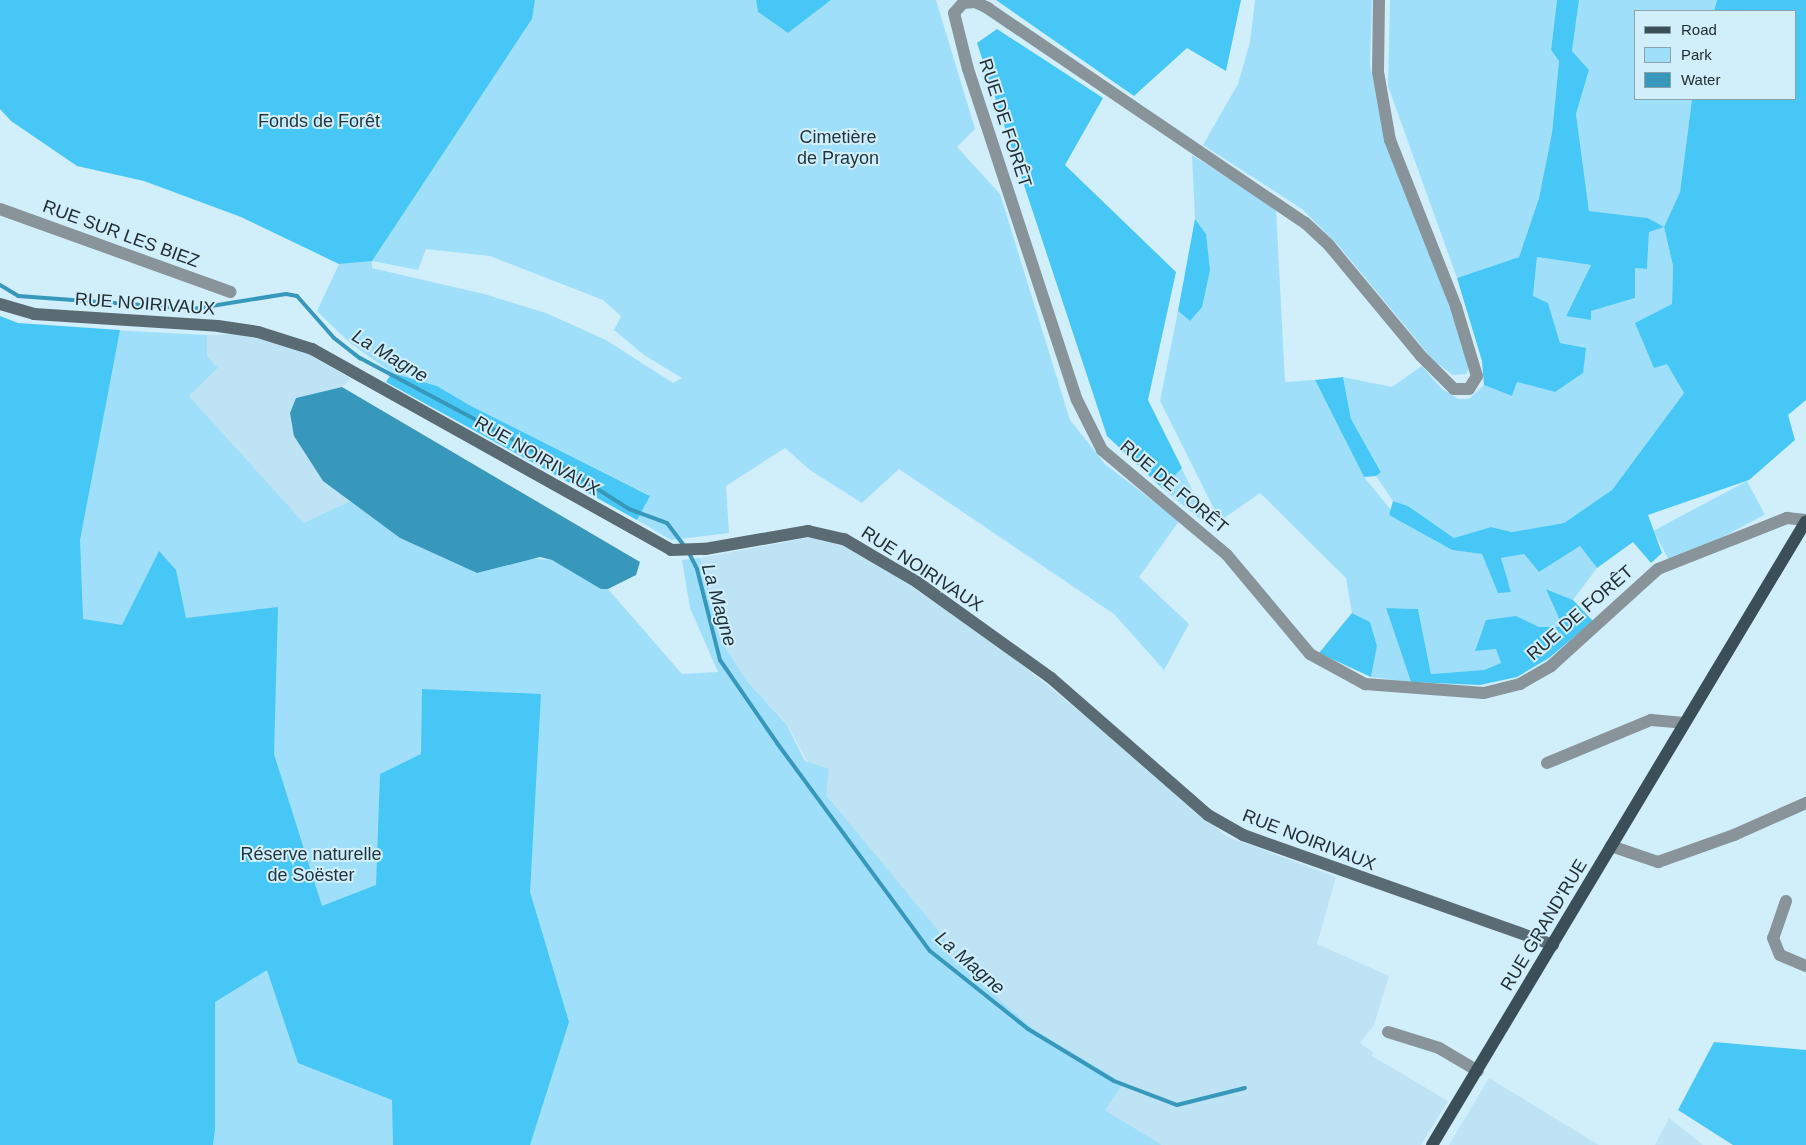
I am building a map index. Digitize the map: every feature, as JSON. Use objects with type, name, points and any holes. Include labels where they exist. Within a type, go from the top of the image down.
[{"type":"main road","name":"RUE NOIRIVAUX","points":[[0,304],[34,314],[218,326],[258,332],[312,349],[660,547],[694,550],[808,531],[844,539],[917,582],[1051,678],[1208,815],[1236,831],[1361,879],[1553,945]]},
{"type":"main road","name":"RUE GRAND'RUE","points":[[1432,1145],[1806,521]]},
{"type":"street","name":"RUE DE FORÊT","points":[[1378,0],[1378,72],[1390,140],[1456,307],[1477,376],[1470,389],[1454,389],[1421,356],[1330,245],[1305,223],[988,8],[975,2],[962,3],[954,13],[968,70],[1077,400],[1102,450],[1227,555],[1310,654],[1366,684],[1484,693],[1520,684],[1551,666],[1658,569],[1787,518],[1806,521]]},
{"type":"street","name":"RUE SUR LES BIEZ","points":[[0,209],[231,292]]},
{"type":"street","points":[[1547,763],[1651,720],[1684,723]]},
{"type":"street","points":[[1611,846],[1658,862],[1734,835],[1806,804]]},
{"type":"street","points":[[1786,901],[1773,938],[1780,955],[1806,966]]},
{"type":"street","points":[[1388,1032],[1439,1048],[1478,1071]]},
{"type":"shaded area","points":[[234,334],[296,347],[351,379],[342,387],[296,398],[294,436],[323,481],[350,501],[304,523],[189,396],[218,368],[207,356],[207,335]]},
{"type":"shaded area","points":[[812,537],[849,546],[982,633],[1109,735],[1226,836],[1336,877],[1317,944],[1389,976],[1374,1025],[1360,1043],[1373,1052],[1372,1056],[1448,1101],[1421,1145],[1162,1145],[1105,1110],[1124,1083],[1035,1030],[939,947],[945,940],[826,795],[787,724],[746,680],[726,649],[700,558]]},
{"type":"shaded area","points":[[1489,1078],[1502,1086],[1599,1145],[1449,1145]]},
{"type":"shaded area","points":[[1669,1118],[1703,1145],[1655,1145]]},
{"type":"green space","name":"Fonds de Forêt","points":[[0,0],[535,0],[532,19],[372,261],[339,264],[241,217],[144,181],[77,166],[11,121],[0,109]]},
{"type":"green space","name":"Cimetière de Prayon","points":[[535,0],[756,0],[758,12],[788,33],[831,0],[936,0],[975,129],[957,147],[1000,194],[1070,420],[1105,464],[1179,521],[1139,577],[1189,624],[1164,670],[1114,614],[899,469],[862,503],[810,470],[785,448],[726,486],[729,533],[671,540],[637,520],[649,495],[471,406],[437,386],[392,373],[349,342],[317,311],[339,264],[372,260],[532,19]],"holes":[[[426,249],[490,256],[603,300],[621,316],[614,330],[644,355],[682,378],[673,383],[606,340],[546,313],[484,294],[372,268],[372,261],[418,270]]]},
{"type":"green space","points":[[756,0],[831,0],[788,33],[758,12]]},
{"type":"green space","points":[[996,0],[1241,0],[1226,71],[1187,48],[1134,96]]},
{"type":"green space","points":[[1255,0],[1372,0],[1370,65],[1385,134],[1471,365],[1466,374],[1453,375],[1434,361],[1339,246],[1302,209],[1203,145],[1238,84],[1250,42]]},
{"type":"green space","points":[[1390,0],[1557,0],[1551,50],[1559,61],[1552,133],[1539,198],[1519,257],[1457,278],[1388,86]]},
{"type":"green space","points":[[1557,0],[1579,0],[1572,51],[1589,70],[1576,114],[1589,211],[1648,218],[1664,227],[1649,232],[1647,269],[1635,268],[1635,298],[1591,311],[1591,320],[1566,316],[1591,265],[1537,257],[1533,296],[1548,303],[1560,343],[1586,348],[1583,373],[1555,392],[1517,382],[1512,396],[1484,385],[1482,361],[1457,278],[1519,257],[1539,198],[1552,133],[1559,61],[1551,50]]},
{"type":"green space","points":[[1579,0],[1717,0],[1714,10],[1634,10],[1634,100],[1692,100],[1680,192],[1664,227],[1673,266],[1672,304],[1654,368],[1667,363],[1684,393],[1612,490],[1564,523],[1512,532],[1491,527],[1454,538],[1408,506],[1393,501],[1376,476],[1381,471],[1351,419],[1343,377],[1392,387],[1422,366],[1441,388],[1458,399],[1469,399],[1484,385],[1512,396],[1517,382],[1555,392],[1560,343],[1548,303],[1533,296],[1537,257],[1591,265],[1566,315],[1591,320],[1590,311],[1635,298],[1635,268],[1647,269],[1649,231],[1663,227],[1648,218],[1589,211],[1576,114],[1589,70],[1572,51]]},
{"type":"green space","points":[[1717,0],[1806,0],[1806,400],[1788,415],[1795,440],[1749,480],[1648,515],[1662,553],[1651,563],[1633,542],[1597,568],[1580,546],[1539,572],[1524,554],[1501,558],[1511,592],[1498,593],[1482,554],[1452,550],[1389,515],[1393,501],[1408,506],[1454,538],[1491,527],[1512,532],[1564,523],[1612,490],[1684,393],[1667,364],[1654,368],[1635,323],[1672,304],[1673,266],[1664,227],[1680,192],[1692,100],[1796,100],[1796,10],[1714,10]]},
{"type":"green space","points":[[997,29],[1103,98],[1065,165],[1176,272],[1148,400],[1182,468],[1162,488],[1107,436],[977,43]]},
{"type":"green space","points":[[1192,155],[1276,209],[1285,382],[1315,380],[1364,477],[1391,510],[1389,515],[1452,550],[1482,554],[1511,592],[1500,558],[1524,554],[1539,572],[1580,546],[1597,568],[1573,600],[1547,589],[1564,628],[1539,627],[1516,616],[1476,651],[1496,649],[1501,663],[1484,670],[1431,674],[1418,609],[1386,608],[1411,682],[1371,677],[1377,646],[1370,622],[1352,613],[1346,578],[1260,493],[1220,521],[1160,401],[1178,311],[1190,321],[1206,234],[1195,219]]},
{"type":"green space","points":[[1195,219],[1206,234],[1210,270],[1202,307],[1190,321],[1178,311]]},
{"type":"green space","points":[[0,316],[18,323],[120,330],[80,540],[83,619],[122,625],[159,551],[176,570],[186,618],[278,607],[274,754],[322,906],[376,885],[380,774],[421,754],[422,689],[541,694],[530,892],[569,1022],[530,1145],[393,1145],[392,1100],[298,1063],[267,970],[215,1002],[215,1129],[213,1145],[0,1145]]},
{"type":"green space","name":"Réserve naturelle de Soëster","points":[[17,325],[207,335],[207,356],[218,368],[189,396],[304,523],[350,501],[400,538],[477,573],[529,558],[552,560],[601,588],[608,589],[682,674],[718,672],[690,608],[682,560],[700,558],[726,649],[746,680],[787,725],[805,761],[829,769],[826,795],[946,940],[939,947],[1035,1030],[1124,1083],[1105,1110],[1162,1145],[44,1145]]},
{"type":"green space","points":[[392,373],[437,386],[471,406],[650,496],[637,520],[386,382]]},
{"type":"green space","points":[[1343,377],[1351,419],[1381,472],[1376,476],[1364,477],[1315,380]]},
{"type":"green space","points":[[1181,467],[1210,527],[1162,488]]},
{"type":"green space","points":[[1747,481],[1765,515],[1671,564],[1653,531]]},
{"type":"green space","points":[[1546,589],[1573,600],[1593,621],[1549,658],[1517,677],[1480,685],[1411,682],[1386,608],[1418,609],[1431,674],[1484,670],[1501,663],[1496,649],[1475,651],[1486,620],[1516,616],[1539,627],[1563,627]]},
{"type":"green space","points":[[1352,613],[1370,622],[1377,646],[1371,677],[1319,653]]},
{"type":"green space","points":[[1714,1042],[1806,1050],[1806,1145],[1733,1145],[1678,1110]]},
{"type":"water","points":[[342,387],[640,562],[636,575],[608,589],[601,589],[552,560],[540,557],[477,573],[400,538],[323,481],[294,436],[290,413],[296,398]]},
{"type":"waterway","name":"La Magne","points":[[0,285],[18,296],[193,309],[286,294],[297,296],[334,338],[360,358],[555,462],[629,509],[667,523],[685,547]]},
{"type":"waterway","name":"La Magne","points":[[689,553],[697,569],[720,660],[777,743],[930,951],[1028,1029],[1114,1081],[1177,1105],[1245,1088]]}]
